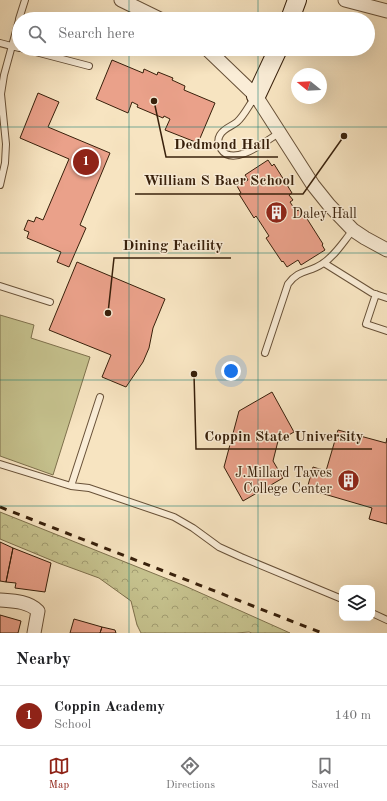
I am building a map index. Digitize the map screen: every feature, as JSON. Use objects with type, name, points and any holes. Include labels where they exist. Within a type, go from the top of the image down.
[{"type":"street","points":[[121,0],[146,12]]},
{"type":"street","points":[[293,12],[297,0]]},
{"type":"street","points":[[351,1],[387,11]]},
{"type":"street","points":[[214,56],[256,96],[313,185],[328,205],[353,230],[387,250]]},
{"type":"street","points":[[256,96],[275,56]]},
{"type":"street","points":[[0,600],[34,606],[38,610],[34,633]]},
{"type":"lane","points":[[21,12],[25,0]]},
{"type":"lane","points":[[0,42],[11,46]]},
{"type":"lane","points":[[0,185],[5,163],[6,144],[1,94],[12,43]]},
{"type":"lane","points":[[56,56],[89,66]]},
{"type":"lane","points":[[256,96],[237,122],[223,130],[219,136],[218,143],[221,150],[227,155],[234,157],[242,155],[279,133]]},
{"type":"lane","points":[[265,353],[288,284],[293,277],[324,263],[339,249],[353,230]]},
{"type":"lane","points":[[324,263],[372,293],[387,298]]},
{"type":"lane","points":[[0,286],[50,302]]},
{"type":"lane","points":[[376,294],[366,324],[387,331]]},
{"type":"lane","points":[[72,486],[100,397]]},
{"type":"lane","points":[[0,464],[72,486],[90,488],[174,517],[193,528],[219,547],[240,558],[339,599]]},
{"type":"lane","points":[[375,614],[387,620]]},
{"type":"green space","points":[[0,315],[34,325],[31,338],[90,357],[53,475],[0,456]]},
{"type":"green space","points":[[0,512],[185,586],[290,633],[141,633],[137,625],[131,601],[99,578],[0,539]]},
{"type":"building","points":[[112,60],[143,73],[144,69],[157,75],[158,72],[173,78],[172,80],[185,86],[184,90],[215,103],[198,143],[165,130],[170,119],[164,116],[163,118],[137,107],[138,105],[132,102],[128,113],[96,99]]},
{"type":"building","points":[[38,93],[59,102],[48,127],[110,153],[80,225],[86,228],[69,267],[57,262],[61,252],[27,238],[29,232],[24,230],[28,220],[34,222],[36,217],[43,220],[69,159],[20,138]]},
{"type":"building","name":"Daley Hall","points":[[268,160],[272,166],[274,164],[292,193],[289,195],[293,200],[290,202],[296,211],[299,210],[302,216],[304,214],[323,244],[322,245],[325,250],[301,265],[298,260],[287,267],[283,261],[282,262],[266,238],[269,236],[256,216],[254,218],[239,194],[241,193],[237,186],[248,180],[245,175]]},
{"type":"building","points":[[77,262],[165,299],[153,328],[149,348],[143,362],[126,387],[102,377],[111,355],[49,330]]},
{"type":"building","points":[[272,392],[294,432],[278,441],[273,461],[283,478],[243,501],[224,467],[239,411]]},
{"type":"building","name":"J.Millard Tawes College Center","points":[[338,430],[386,443],[387,438],[387,524],[369,519],[372,508],[307,489],[313,467],[326,471]]},
{"type":"building","points":[[0,542],[13,548],[6,582],[0,581]]},
{"type":"building","points":[[13,548],[51,563],[45,592],[15,588],[16,583],[6,582]]},
{"type":"building","points":[[0,615],[21,621],[18,633],[0,633]]},
{"type":"building","points":[[74,619],[102,627],[100,633],[70,633]]},
{"type":"building","points":[[102,627],[115,630],[116,633],[100,633]]},
{"type":"railway","points":[[0,507],[322,633]]},
{"type":"place","name":"Dedmond Hall","points":[[154,101]]},
{"type":"place","name":"William S Baer School","points":[[344,136]]},
{"type":"place","name":"Coppin Academy","points":[[86,162]]},
{"type":"place","name":"Daley Hall","points":[[276,213]]},
{"type":"place","name":"Dining Facility","points":[[108,313]]},
{"type":"place","name":"Coppin State University","points":[[194,374]]},
{"type":"place","name":"J.Millard Tawes College Center","points":[[348,480]]}]
